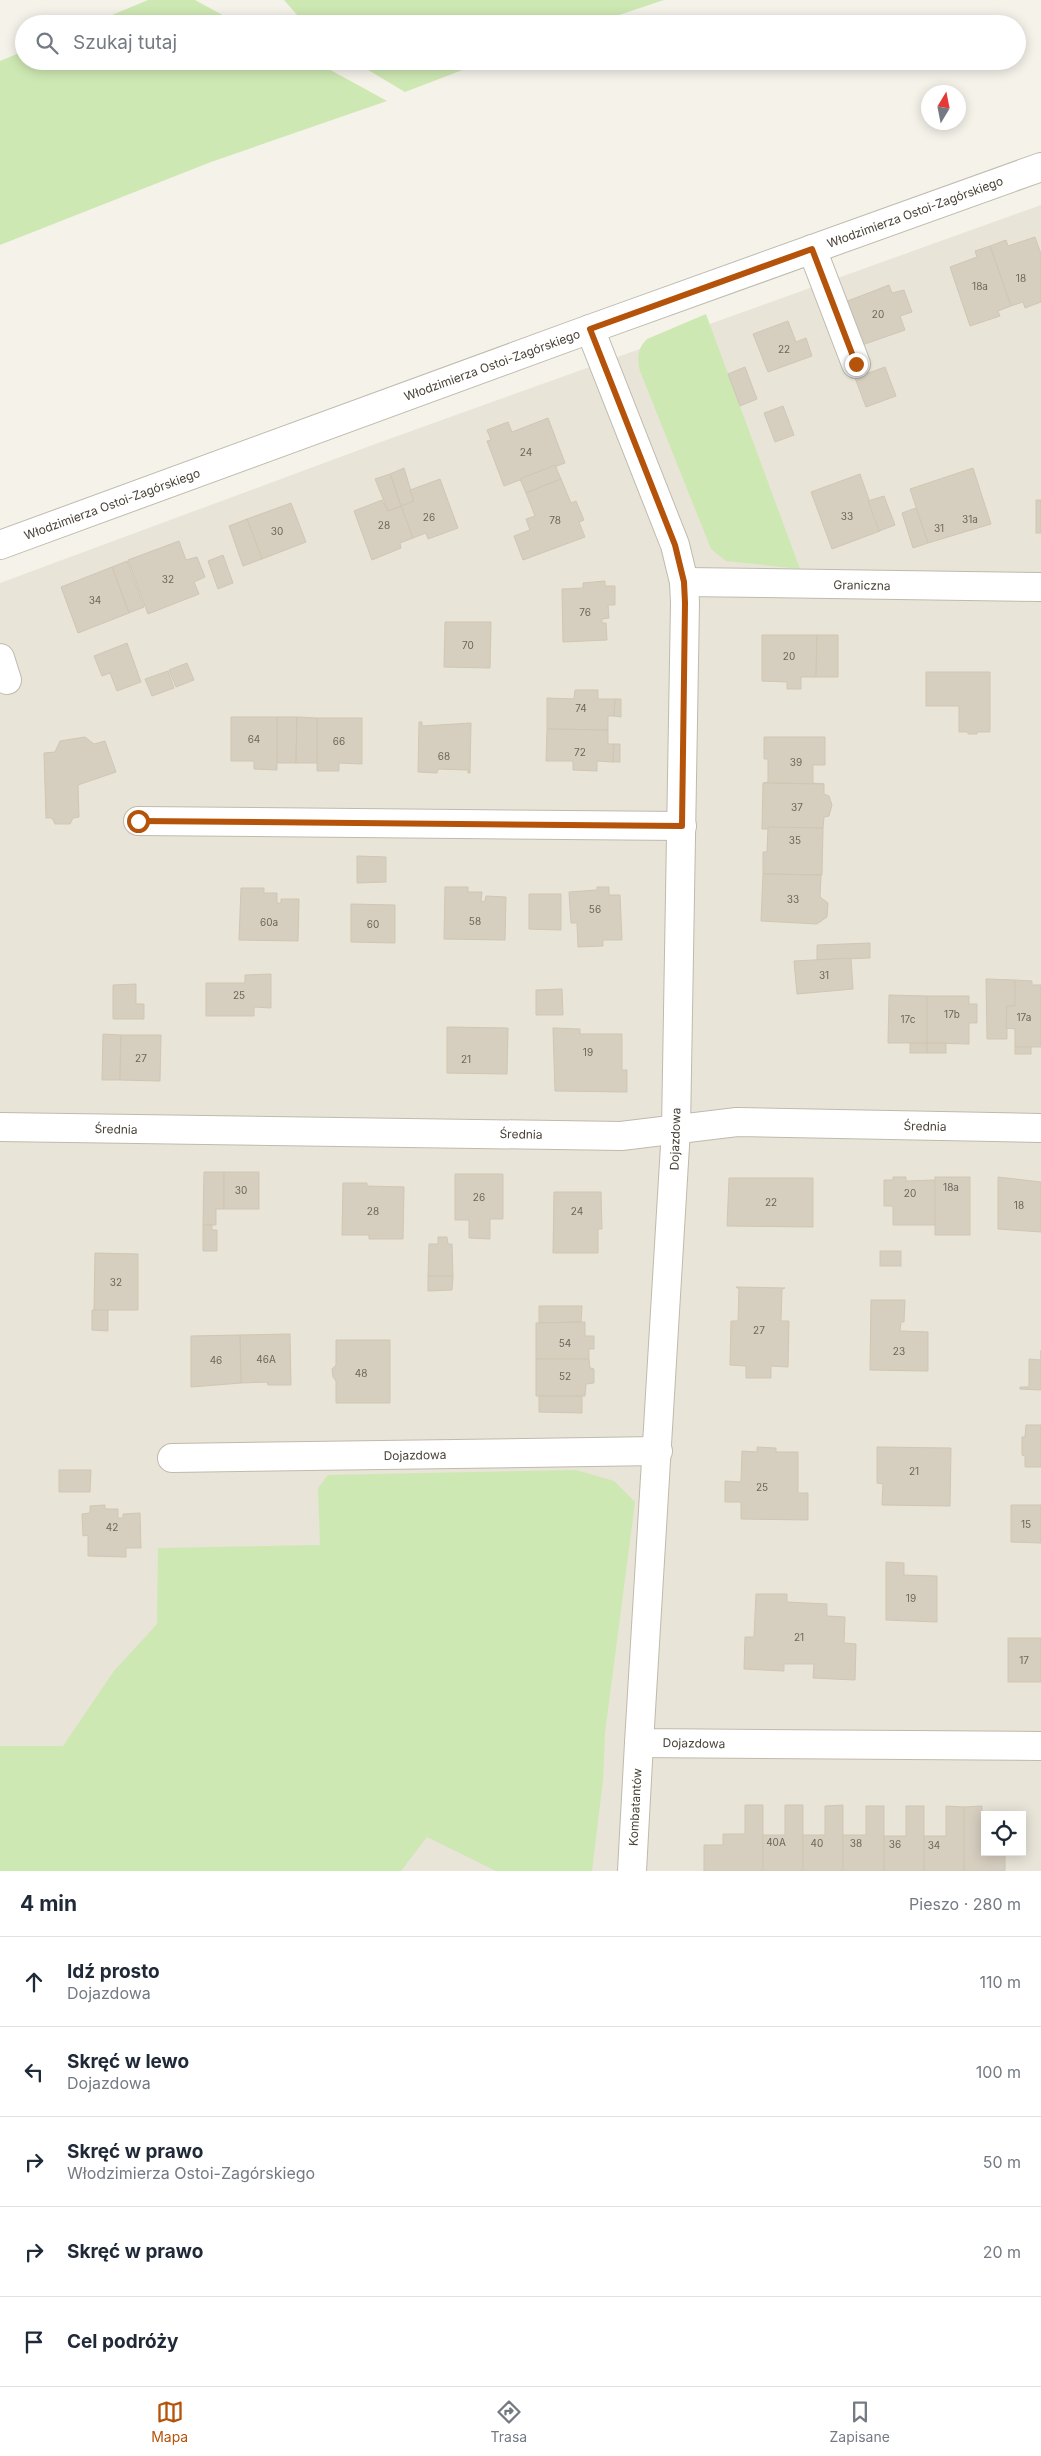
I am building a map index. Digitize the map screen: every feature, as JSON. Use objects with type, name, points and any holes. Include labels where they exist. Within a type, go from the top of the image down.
[{"type":"street","name":"Włodzimierza Ostoi-Zagórskiego","points":[[0,545],[590,329],[1041,167]]},
{"type":"street","points":[[812,249],[856,364]]},
{"type":"street","name":"Dojazdowa","points":[[590,329],[675,545],[684,582],[682,826],[676,1129],[639,1743],[1041,1746]]},
{"type":"street","name":"Graniczna","points":[[684,582],[1041,588]]},
{"type":"street","points":[[138,821],[682,826]]},
{"type":"street","name":"Średnia","points":[[0,1127],[621,1136],[736,1122],[1041,1128]]},
{"type":"street","name":"Dojazdowa","points":[[172,1458],[658,1451]]},
{"type":"street","name":"Kombatantów","points":[[632,1871],[639,1743]]},
{"type":"shaded area","points":[[1041,205],[1041,1871],[0,1871],[0,583],[378,443]]},
{"type":"green space","points":[[148,0],[195,0],[222,15],[112,15]]},
{"type":"green space","points":[[284,0],[664,0],[619,15],[297,15]]},
{"type":"green space","points":[[15,55],[15,70],[330,70],[387,101],[211,162],[0,245],[0,61]]},
{"type":"green space","points":[[368,70],[462,70],[405,92]]},
{"type":"green space","points":[[706,314],[800,569],[726,561],[711,549],[640,371],[639,354],[641,346],[647,339]]},
{"type":"green space","points":[[576,1470],[614,1481],[635,1502],[605,1733],[603,1780],[592,1871],[496,1871],[427,1837],[401,1871],[0,1871],[0,1746],[63,1746],[114,1671],[157,1624],[158,1548],[320,1545],[318,1488],[328,1475]]},
{"type":"building","points":[[1035,237],[1041,254],[1041,302],[1025,308],[1023,302],[1011,306],[990,246],[1006,240],[1008,246]]},
{"type":"building","points":[[990,246],[1011,306],[998,311],[1000,316],[970,326],[950,267],[977,257],[975,251]]},
{"type":"building","points":[[889,285],[892,293],[904,290],[912,312],[900,316],[905,330],[862,345],[845,302]]},
{"type":"building","points":[[788,321],[796,342],[806,338],[812,356],[768,372],[753,334]]},
{"type":"building","points":[[745,367],[757,399],[740,406],[728,374]]},
{"type":"building","points":[[885,367],[896,396],[866,407],[855,378]]},
{"type":"building","points":[[783,406],[794,435],[775,442],[764,413]]},
{"type":"building","points":[[548,418],[565,463],[504,486],[487,441],[491,440],[487,430],[508,422],[512,432]]},
{"type":"building","points":[[555,465],[561,479],[526,493],[520,479]]},
{"type":"building","points":[[404,468],[414,501],[401,506],[390,474]]},
{"type":"building","points":[[973,468],[991,524],[928,543],[910,489]]},
{"type":"building","points":[[390,474],[401,506],[388,511],[375,479]]},
{"type":"building","points":[[860,474],[880,531],[832,549],[811,492]]},
{"type":"building","points":[[440,479],[458,528],[428,539],[426,533],[413,538],[401,506],[414,501],[410,490]]},
{"type":"building","points":[[561,479],[571,503],[576,501],[584,520],[579,522],[585,537],[523,560],[514,536],[530,530],[526,519],[535,516],[526,493]]},
{"type":"building","points":[[884,496],[895,525],[879,531],[868,501]]},
{"type":"building","points":[[382,500],[388,511],[401,506],[413,538],[400,543],[401,548],[372,560],[354,511]]},
{"type":"building","points":[[1036,500],[1041,500],[1041,533],[1036,533]]},
{"type":"building","points":[[291,503],[306,542],[262,559],[247,519]]},
{"type":"building","points":[[916,508],[928,543],[913,548],[902,513]]},
{"type":"building","points":[[247,519],[262,559],[243,566],[229,526]]},
{"type":"building","points":[[179,541],[186,560],[197,557],[205,577],[194,582],[199,594],[148,614],[128,560]]},
{"type":"building","points":[[223,555],[233,583],[218,589],[208,561]]},
{"type":"building","points":[[127,561],[144,607],[129,613],[112,567]]},
{"type":"building","points":[[112,567],[129,613],[78,633],[61,587]]},
{"type":"building","points":[[605,581],[605,586],[615,586],[615,605],[608,605],[609,618],[602,619],[602,623],[606,623],[607,640],[563,642],[562,589],[583,588],[583,583]]},
{"type":"building","points":[[445,622],[491,622],[490,668],[444,667]]},
{"type":"building","points":[[762,635],[817,635],[816,677],[801,677],[801,689],[787,689],[787,682],[762,681]]},
{"type":"building","points":[[817,635],[838,635],[838,677],[816,677]]},
{"type":"building","points":[[127,643],[141,682],[117,691],[110,673],[102,676],[94,656]]},
{"type":"building","points":[[187,663],[194,680],[176,687],[169,670]]},
{"type":"building","points":[[168,671],[174,688],[152,696],[145,679]]},
{"type":"building","points":[[926,672],[990,672],[990,732],[968,734],[968,732],[959,732],[959,706],[926,706]]},
{"type":"building","points":[[575,690],[598,690],[598,699],[615,699],[614,716],[608,716],[608,730],[547,729],[547,698],[574,699]]},
{"type":"building","points":[[615,699],[621,699],[621,717],[614,716]]},
{"type":"building","points":[[231,717],[277,717],[277,770],[254,769],[254,761],[231,761]]},
{"type":"building","points":[[277,717],[297,717],[296,763],[277,763]]},
{"type":"building","points":[[297,717],[317,718],[317,763],[296,763]]},
{"type":"building","points":[[317,718],[362,718],[362,764],[339,763],[339,771],[317,771]]},
{"type":"building","points":[[419,722],[422,722],[422,726],[471,723],[470,773],[468,773],[468,770],[438,769],[437,773],[418,772]]},
{"type":"building","points":[[547,729],[608,730],[608,744],[614,744],[613,762],[597,761],[597,771],[573,770],[573,761],[546,761]]},
{"type":"building","points":[[85,737],[94,744],[105,741],[116,772],[78,785],[79,817],[73,818],[70,824],[55,824],[52,818],[46,818],[44,753],[55,752],[60,741]]},
{"type":"building","points":[[764,737],[825,737],[825,765],[813,765],[813,783],[824,784],[763,783],[768,782],[768,759],[764,759]]},
{"type":"building","points":[[614,744],[620,744],[620,762],[613,762]]},
{"type":"building","points":[[763,783],[824,784],[824,794],[829,796],[832,805],[829,816],[824,817],[823,828],[762,829]]},
{"type":"building","points":[[768,827],[823,828],[822,875],[763,874],[763,852],[767,852]]},
{"type":"building","points":[[357,856],[386,857],[386,882],[357,883]]},
{"type":"building","points":[[763,874],[821,875],[820,897],[828,903],[827,917],[817,924],[761,921]]},
{"type":"building","points":[[445,887],[468,887],[468,892],[482,892],[481,902],[485,901],[486,896],[506,897],[505,940],[444,939]]},
{"type":"building","points":[[597,887],[609,887],[609,895],[620,895],[622,940],[603,940],[603,946],[578,947],[577,923],[571,923],[569,892],[597,890]]},
{"type":"building","points":[[241,888],[264,888],[264,893],[277,893],[277,903],[281,903],[281,899],[299,899],[298,941],[239,940]]},
{"type":"building","points":[[529,894],[561,894],[561,930],[529,929]]},
{"type":"building","points":[[351,904],[395,905],[395,943],[351,942]]},
{"type":"building","points":[[870,943],[870,958],[817,960],[817,945]]},
{"type":"building","points":[[851,958],[853,989],[797,994],[794,961]]},
{"type":"building","points":[[271,974],[271,1008],[254,1007],[254,1016],[206,1016],[206,983],[245,983],[245,975]]},
{"type":"building","points":[[986,979],[1015,980],[1015,1006],[1007,1006],[1007,1039],[987,1039]]},
{"type":"building","points":[[1015,980],[1032,981],[1032,985],[1041,985],[1041,1047],[1015,1047],[1015,1029],[1006,1028],[1007,1006],[1015,1006]]},
{"type":"building","points":[[136,984],[136,1004],[144,1004],[144,1019],[113,1019],[113,985]]},
{"type":"building","points":[[562,989],[563,1015],[536,1015],[536,990]]},
{"type":"building","points":[[889,995],[927,996],[927,1043],[888,1043]]},
{"type":"building","points":[[927,996],[969,996],[969,1004],[977,1004],[977,1023],[969,1023],[969,1044],[927,1043]]},
{"type":"building","points":[[447,1027],[508,1028],[507,1074],[447,1073]]},
{"type":"building","points":[[553,1028],[580,1029],[580,1034],[622,1034],[622,1070],[627,1070],[627,1092],[555,1091]]},
{"type":"building","points":[[103,1034],[121,1035],[120,1080],[102,1080]]},
{"type":"building","points":[[121,1035],[161,1035],[160,1081],[120,1080]]},
{"type":"building","points":[[910,1043],[927,1043],[927,1053],[910,1053]]},
{"type":"building","points":[[927,1043],[946,1043],[946,1053],[927,1053]]},
{"type":"building","points":[[1015,1047],[1031,1047],[1031,1054],[1015,1054]]},
{"type":"building","points":[[204,1172],[224,1172],[224,1209],[216,1209],[216,1225],[203,1225]]},
{"type":"building","points":[[224,1172],[259,1172],[259,1209],[224,1209]]},
{"type":"building","points":[[455,1174],[503,1174],[503,1219],[490,1219],[490,1239],[469,1238],[469,1220],[455,1220]]},
{"type":"building","points":[[893,1177],[906,1177],[906,1181],[935,1180],[935,1225],[893,1225],[893,1206],[884,1206],[884,1180],[893,1180]]},
{"type":"building","points":[[935,1177],[970,1177],[970,1235],[935,1235]]},
{"type":"building","points":[[998,1177],[1041,1182],[1041,1232],[998,1229]]},
{"type":"building","points":[[729,1178],[813,1178],[813,1227],[727,1226]]},
{"type":"building","points":[[343,1183],[367,1183],[367,1186],[404,1187],[403,1239],[369,1239],[369,1235],[342,1235]]},
{"type":"building","points":[[554,1192],[601,1192],[602,1229],[598,1229],[598,1253],[553,1253]]},
{"type":"building","points":[[203,1225],[212,1225],[212,1230],[217,1230],[217,1251],[203,1251]]},
{"type":"building","points":[[438,1237],[447,1237],[448,1244],[452,1244],[453,1276],[428,1276],[429,1244],[438,1244]]},
{"type":"building","points":[[880,1251],[901,1251],[901,1266],[880,1266]]},
{"type":"building","points":[[95,1253],[138,1254],[138,1310],[94,1310]]},
{"type":"building","points":[[428,1276],[453,1276],[452,1290],[428,1291]]},
{"type":"building","points":[[736,1287],[785,1288],[782,1289],[781,1321],[789,1321],[788,1367],[771,1366],[771,1378],[746,1378],[746,1366],[730,1365],[731,1321],[738,1321],[739,1289]]},
{"type":"building","points":[[871,1300],[905,1300],[904,1322],[901,1322],[900,1331],[928,1332],[928,1371],[870,1370]]},
{"type":"building","points":[[539,1306],[582,1306],[581,1322],[539,1323]]},
{"type":"building","points":[[92,1310],[108,1310],[108,1331],[92,1330]]},
{"type":"building","points":[[585,1322],[585,1336],[594,1336],[594,1349],[589,1349],[589,1359],[536,1359],[536,1323]]},
{"type":"building","points":[[290,1334],[291,1385],[268,1385],[267,1382],[241,1383],[240,1335]]},
{"type":"building","points":[[240,1335],[241,1383],[191,1387],[191,1336]]},
{"type":"building","points":[[336,1340],[390,1340],[390,1403],[336,1403],[336,1381],[333,1377],[332,1369],[336,1365]]},
{"type":"building","points":[[536,1359],[589,1359],[590,1368],[594,1369],[594,1383],[586,1384],[585,1396],[536,1396]]},
{"type":"building","points":[[1029,1359],[1041,1360],[1041,1390],[1020,1389],[1020,1387],[1029,1387]]},
{"type":"building","points":[[539,1396],[582,1396],[582,1413],[539,1412]]},
{"type":"building","points":[[1026,1425],[1041,1425],[1041,1467],[1025,1467],[1025,1456],[1022,1455],[1022,1437],[1025,1437]]},
{"type":"building","points":[[757,1447],[776,1448],[776,1452],[798,1452],[798,1493],[808,1493],[808,1520],[741,1519],[741,1502],[725,1502],[725,1481],[741,1482],[742,1451],[757,1452]]},
{"type":"building","points":[[877,1447],[951,1448],[950,1506],[882,1505],[883,1484],[877,1483]]},
{"type":"building","points":[[59,1470],[91,1470],[90,1492],[59,1492]]},
{"type":"building","points":[[105,1505],[105,1509],[118,1509],[118,1518],[123,1518],[123,1514],[140,1513],[141,1548],[126,1548],[126,1557],[88,1556],[88,1535],[83,1536],[82,1514],[90,1513],[90,1506]]},
{"type":"building","points":[[1011,1505],[1041,1505],[1041,1543],[1011,1542]]},
{"type":"building","points":[[886,1562],[904,1563],[904,1575],[937,1576],[937,1622],[886,1620]]},
{"type":"building","points":[[756,1594],[787,1594],[787,1602],[827,1604],[827,1616],[845,1617],[844,1643],[856,1644],[855,1680],[813,1678],[814,1664],[784,1664],[784,1671],[744,1669],[745,1637],[754,1637]]},
{"type":"building","points":[[1008,1638],[1041,1638],[1041,1682],[1008,1682]]},
{"type":"building","points":[[745,1805],[763,1805],[763,1871],[704,1871],[704,1845],[723,1845],[723,1834],[745,1834]]},
{"type":"building","points":[[785,1805],[803,1805],[803,1871],[763,1871],[763,1835],[785,1835]]},
{"type":"building","points":[[843,1805],[843,1871],[803,1871],[803,1835],[825,1835],[825,1806]]},
{"type":"building","points":[[866,1806],[884,1806],[884,1871],[843,1871],[843,1835],[866,1835]]},
{"type":"building","points":[[906,1806],[924,1806],[924,1871],[884,1871],[884,1836],[906,1836]]},
{"type":"building","points":[[946,1806],[964,1807],[964,1871],[924,1871],[924,1836],[946,1836]]},
{"type":"building","points":[[982,1806],[981,1856],[1005,1856],[1005,1871],[964,1871],[964,1807]]},
{"type":"route","points":[[138,821],[682,826],[685,603],[681,564],[590,329],[812,249],[856,364]]}]
